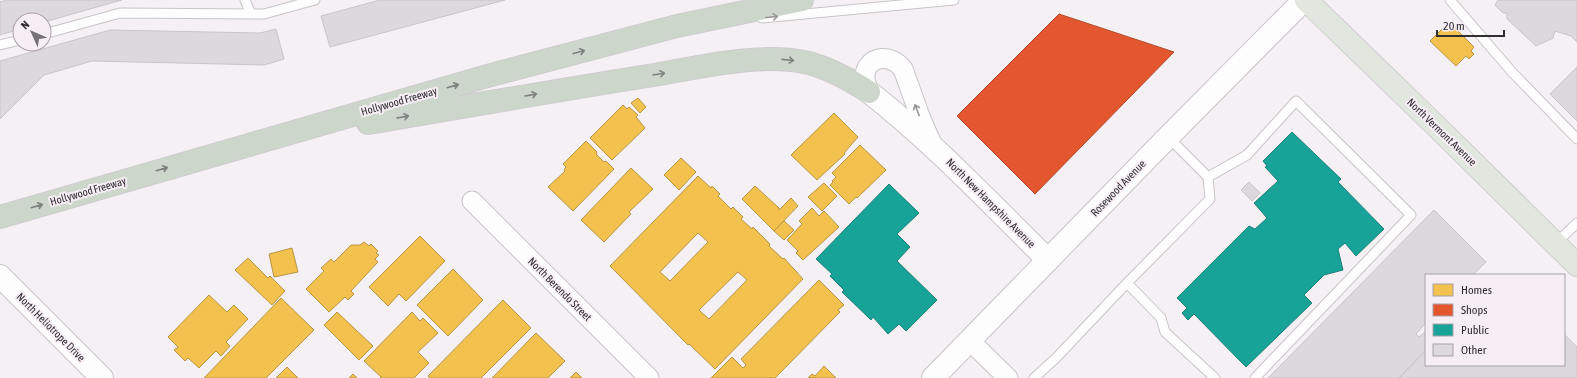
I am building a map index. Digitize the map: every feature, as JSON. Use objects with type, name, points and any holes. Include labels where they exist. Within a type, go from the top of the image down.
[{"type":"highway","name":"Hollywood Freeway","points":[[0,217],[254,142],[491,75],[677,26],[802,0]]},
{"type":"highway","points":[[254,142],[641,77],[750,61],[778,59],[804,62],[828,69],[849,79],[869,92]]},
{"type":"main road","name":"Rosewood Avenue","points":[[933,378],[1168,137],[1305,0]]},
{"type":"main road","name":"North Vermont Avenue","points":[[1305,0],[1577,265]]},
{"type":"main road","name":"North New Hampshire Avenue","points":[[869,92],[933,146],[1048,260]]},
{"type":"main road","name":"North Heliotrope Drive","points":[[0,276],[102,378]]},
{"type":"street","name":"North New Hampshire Avenue","points":[[869,92],[865,81],[866,72],[869,65],[875,60],[883,57],[890,58],[898,62],[903,69],[921,119],[933,146]]},
{"type":"street","name":"North Berendo Street","points":[[472,201],[649,378]]},
{"type":"street","points":[[970,340],[1008,378]]},
{"type":"lane","points":[[245,0],[250,14]]},
{"type":"lane","points":[[52,32],[120,13],[264,14],[315,0]]},
{"type":"lane","points":[[677,26],[954,0]]},
{"type":"lane","points":[[1450,0],[1512,72],[1577,139]]},
{"type":"lane","points":[[0,45],[12,42]]},
{"type":"lane","points":[[1208,177],[1247,155],[1296,102],[1411,215],[1255,378]]},
{"type":"lane","points":[[1034,378],[1056,358],[1127,283],[1210,200],[1208,177],[1168,137]]},
{"type":"lane","points":[[1555,244],[1577,223]]},
{"type":"lane","points":[[1127,283],[1161,318],[1165,332],[1215,378]]},
{"type":"building: Homes","points":[[1449,22],[1474,47],[1471,51],[1474,54],[1469,59],[1466,56],[1456,66],[1430,41]]},
{"type":"building: Homes","points":[[638,98],[646,107],[640,113],[631,103]]},
{"type":"building: Homes","points":[[623,105],[627,109],[629,107],[638,115],[636,117],[645,128],[612,160],[590,138]]},
{"type":"building: Homes","points":[[834,113],[858,137],[844,153],[845,154],[817,180],[791,155]]},
{"type":"building: Homes","points":[[586,141],[604,162],[606,161],[614,169],[573,211],[548,187],[565,171],[564,170],[566,167],[563,164]]},
{"type":"building: Homes","points":[[860,145],[886,170],[849,204],[830,185],[836,177],[832,173]]},
{"type":"building: Homes","points":[[681,158],[696,172],[679,190],[664,175]]},
{"type":"building: Homes","points":[[631,168],[653,189],[629,212],[631,214],[604,242],[581,220]]},
{"type":"building: Homes","points":[[698,176],[711,188],[712,186],[720,194],[718,196],[731,209],[733,207],[743,217],[741,219],[752,229],[753,227],[770,244],[769,246],[783,259],[784,258],[803,279],[715,369],[689,344],[688,345],[610,266]],"holes":[[[698,233],[708,242],[670,281],[660,272]],[[738,272],[747,280],[709,319],[699,310]]]},
{"type":"building: Homes","points":[[824,183],[837,196],[822,211],[808,197]]},
{"type":"building: Homes","points":[[755,186],[779,208],[779,210],[791,198],[798,206],[774,231],[742,199]]},
{"type":"building: Homes","points":[[812,208],[819,216],[824,211],[839,227],[803,260],[796,253],[798,251],[787,240],[802,224],[799,221]]},
{"type":"building: Homes","points":[[784,221],[794,230],[784,240],[774,231]]},
{"type":"building: Homes","points":[[420,236],[445,261],[406,301],[399,294],[388,306],[369,287]]},
{"type":"building: Homes","points":[[364,242],[369,246],[371,244],[378,251],[376,253],[379,255],[375,259],[378,262],[351,291],[354,294],[348,300],[345,297],[329,312],[306,289],[324,271],[321,268],[331,259],[334,262],[351,245],[360,245]]},
{"type":"building: Homes","points":[[292,248],[298,272],[274,277],[269,254]]},
{"type":"building: Homes","points":[[248,258],[268,278],[270,276],[285,291],[272,305],[235,270]]},
{"type":"building: Homes","points":[[453,269],[483,300],[448,336],[417,305]]},
{"type":"building: Homes","points":[[819,280],[844,305],[838,310],[840,312],[775,378],[711,378],[732,357],[743,368],[746,365],[741,359]]},
{"type":"building: Homes","points":[[209,295],[227,312],[234,305],[248,319],[226,342],[230,346],[221,356],[216,351],[199,368],[188,358],[185,361],[174,350],[178,347],[168,337]]},
{"type":"building: Homes","points":[[281,298],[314,330],[266,378],[204,378]]},
{"type":"building: Homes","points":[[503,300],[531,328],[481,378],[430,378],[428,376]]},
{"type":"building: Homes","points":[[337,312],[373,346],[359,360],[324,325]]},
{"type":"building: Homes","points":[[412,312],[420,321],[423,318],[438,333],[418,352],[429,363],[414,378],[380,378],[381,377],[364,361]]},
{"type":"building: Homes","points":[[536,333],[565,361],[548,378],[492,378]]},
{"type":"building: Homes","points":[[824,366],[836,378],[808,378],[812,374],[815,376]]},
{"type":"building: Homes","points":[[287,367],[298,378],[276,378]]},
{"type":"building: Homes","points":[[576,372],[582,378],[570,378]]},
{"type":"building: Homes","points":[[353,374],[357,378],[349,378]]},
{"type":"building: Shops","points":[[1059,14],[1174,52],[1035,194],[957,116]]},
{"type":"building: Public","points":[[1292,132],[1341,179],[1338,182],[1384,229],[1356,256],[1345,243],[1338,249],[1343,270],[1324,275],[1304,295],[1312,303],[1246,367],[1194,314],[1188,320],[1182,313],[1187,308],[1177,298],[1249,226],[1255,229],[1267,218],[1254,203],[1278,181],[1265,167],[1267,166],[1263,161]]},
{"type":"building: Public","points":[[889,184],[919,213],[897,234],[910,247],[897,261],[937,300],[906,331],[899,324],[888,334],[873,317],[871,320],[842,292],[844,290],[830,276],[832,274],[816,259]]},
{"type":"building: Other","points":[[7,0],[122,0],[52,20],[52,12],[12,12],[12,31],[0,35],[0,2]]},
{"type":"building: Other","points":[[380,0],[505,0],[330,47],[321,16]]},
{"type":"building: Other","points":[[1498,0],[1577,0],[1577,42],[1571,36],[1555,31],[1553,38],[1536,46],[1507,19],[1507,13],[1503,13],[1495,5]]},
{"type":"building: Other","points":[[276,29],[284,59],[264,65],[92,61],[44,75],[0,119],[0,61],[32,52],[52,52],[52,46],[110,30],[260,33]]},
{"type":"building: Other","points":[[1577,67],[1577,121],[1550,94]]},
{"type":"building: Other","points":[[1249,182],[1260,193],[1252,201],[1241,190]]},
{"type":"building: Other","points":[[1434,210],[1486,262],[1474,274],[1425,274],[1425,324],[1416,334],[1419,337],[1425,332],[1425,351],[1399,378],[1268,378]]},
{"type":"building: Other","points":[[1565,335],[1577,347],[1577,378],[1399,378],[1425,351],[1425,366],[1565,366]]}]
